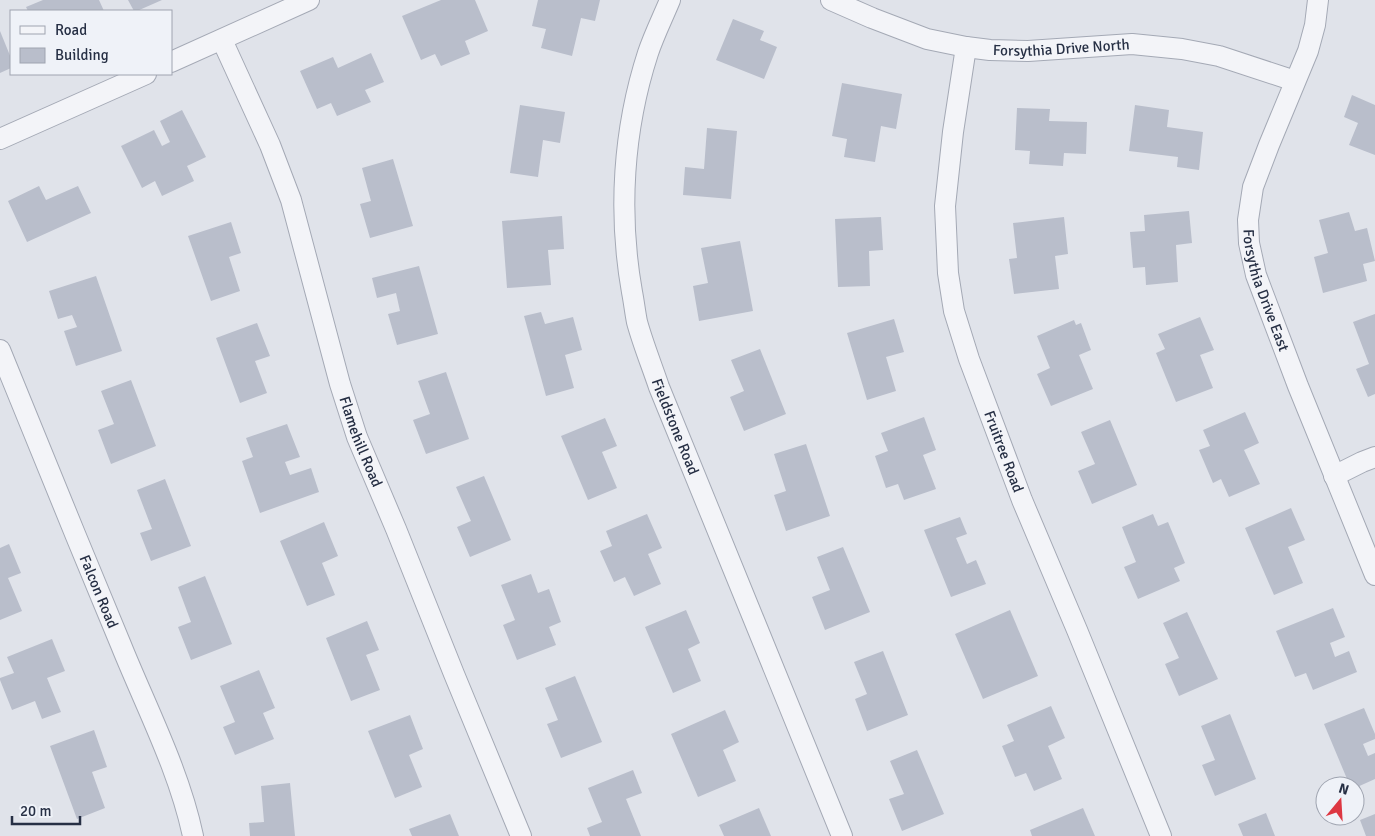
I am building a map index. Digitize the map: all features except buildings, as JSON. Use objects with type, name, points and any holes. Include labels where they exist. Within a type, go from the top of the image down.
[{"type":"street","points":[[172,62],[309,0]]},
{"type":"street","name":"Fieldstone Road","points":[[670,0],[648,52],[638,88],[628,142],[624,222],[628,272],[637,322],[659,387],[842,836]]},
{"type":"street","name":"Forsythia Drive North","points":[[831,0],[927,39],[966,47],[1028,51],[1132,44],[1172,48],[1219,56],[1295,81]]},
{"type":"street","name":"Forsythia Drive East","points":[[1318,0],[1315,25],[1308,51],[1253,187],[1248,220],[1249,242],[1256,275],[1298,386],[1375,575]]},
{"type":"street","name":"Flamehill Road","points":[[222,40],[270,145],[291,200],[340,384],[357,437],[521,836]]},
{"type":"street","name":"Fruitree Road","points":[[966,47],[952,132],[945,206],[948,273],[954,311],[968,360],[1022,500],[1161,836]]},
{"type":"street","points":[[0,139],[144,75]]},
{"type":"street","name":"Falcon Road","points":[[0,350],[176,776],[193,836]]},
{"type":"street","points":[[1334,476],[1375,457]]}]
